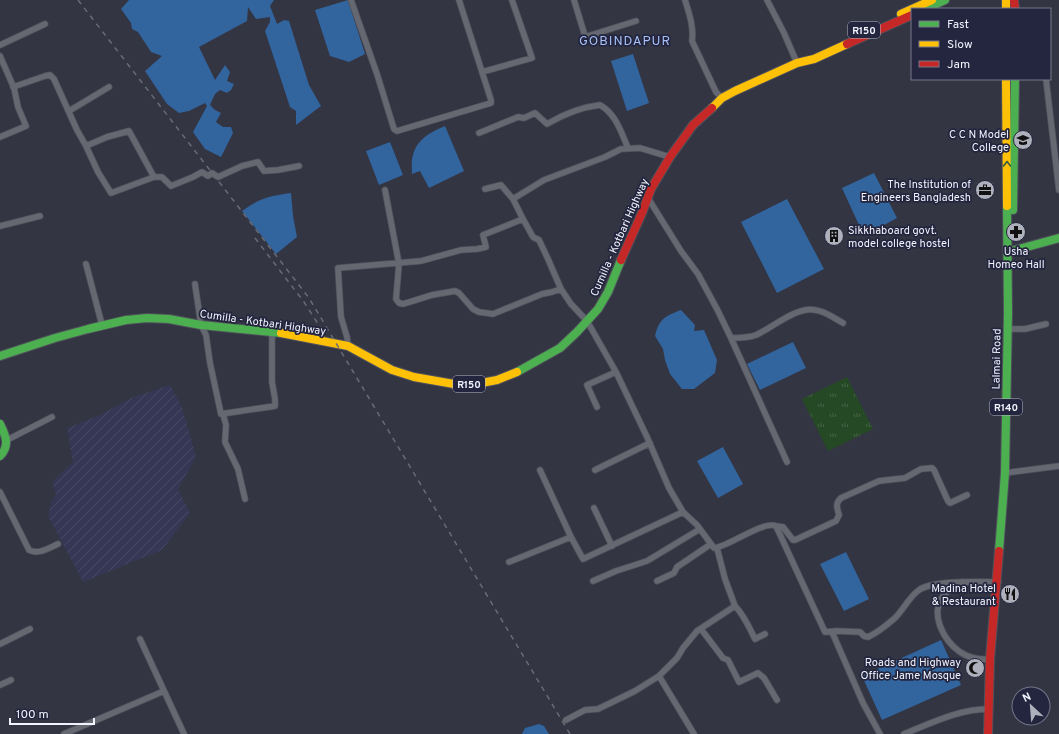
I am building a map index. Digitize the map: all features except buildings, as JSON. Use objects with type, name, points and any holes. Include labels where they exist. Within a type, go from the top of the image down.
[{"type":"main road","name":"R150","points":[[919,5],[932,0]]},
{"type":"main road","name":"R150","points":[[919,5],[946,0]]},
{"type":"main road","name":"R150","points":[[797,63],[814,59],[909,14]]},
{"type":"main road","name":"Cumilla - Kotbari Highway","points":[[0,356],[55,338],[102,325],[126,320],[148,318],[169,319],[272,332],[348,346],[392,370],[414,377],[454,384],[476,384],[497,380],[520,371],[560,348],[598,309],[608,292],[648,198],[670,157],[693,125],[722,98],[797,63]]},
{"type":"main road","name":"Lalmai Road","points":[[1006,80],[1011,120]]},
{"type":"main road","name":"Lalmai Road","points":[[1007,473],[1011,120],[1015,80]]},
{"type":"main road","points":[[1010,251],[1059,238]]},
{"type":"main road","name":"Lalmai Road","points":[[988,734],[990,660],[1007,473],[1012,330],[1010,251]]},
{"type":"main road","points":[[0,424],[7,440],[6,448],[0,456]]},
{"type":"main road","name":"Lalmai Road","points":[[993,734],[998,582]]},
{"type":"street","points":[[351,0],[396,131],[491,103],[459,0]]},
{"type":"street","points":[[482,72],[532,58],[512,0]]},
{"type":"street","points":[[574,0],[585,36],[636,22]]},
{"type":"street","points":[[685,0],[692,23],[692,41],[716,92],[722,98]]},
{"type":"street","points":[[767,0],[797,63]]},
{"type":"street","points":[[0,45],[45,24]]},
{"type":"street","points":[[0,56],[13,87],[18,107],[26,126],[0,137]]},
{"type":"street","points":[[13,87],[50,75],[54,79],[77,130],[98,172],[111,193],[154,177],[162,177],[171,186],[202,172],[208,176],[212,174],[218,177],[242,166],[258,162],[264,171],[299,166]]},
{"type":"street","points":[[1046,80],[1059,190]]},
{"type":"street","points":[[69,111],[109,87]]},
{"type":"street","points":[[478,133],[518,117],[524,118],[535,114],[547,124],[565,114],[591,106],[600,105],[612,115],[619,126],[628,148]]},
{"type":"street","points":[[86,146],[107,137],[129,131],[154,177]]},
{"type":"street","points":[[513,199],[544,180],[621,149],[640,148],[670,157]]},
{"type":"street","points":[[485,189],[501,184],[513,199],[533,237],[538,240],[561,289],[571,304],[587,321],[616,372],[650,443],[669,488],[683,512],[700,529],[714,548],[717,548],[725,579],[735,606],[740,611],[755,638],[765,634]]},
{"type":"street","points":[[385,190],[399,264],[396,299],[399,303],[403,304],[432,295],[455,291],[473,309],[479,312],[493,314],[542,294],[561,289]]},
{"type":"street","points":[[648,198],[681,251],[698,274],[731,338],[787,462]]},
{"type":"street","points":[[0,226],[40,216]]},
{"type":"street","points":[[348,346],[341,317],[338,268],[421,261],[461,250],[486,247],[483,235],[523,219]]},
{"type":"street","points":[[86,264],[102,325]]},
{"type":"street","points":[[194,284],[202,324],[206,335],[221,414],[223,414],[226,425],[225,442],[238,469],[245,499]]},
{"type":"street","points":[[731,338],[754,336],[801,311],[814,309],[828,314],[843,323]]},
{"type":"street","points":[[1012,330],[1031,328],[1046,324]]},
{"type":"street","points":[[223,414],[274,406],[275,399],[272,382],[272,332]]},
{"type":"street","points":[[597,407],[588,385],[616,372]]},
{"type":"street","points":[[7,440],[52,417]]},
{"type":"street","points":[[595,470],[650,443]]},
{"type":"street","points":[[1007,473],[1059,466]]},
{"type":"street","points":[[717,548],[743,534],[770,525],[783,527],[791,539],[796,540],[836,521],[839,515],[836,505],[841,498],[879,481],[905,478],[924,469],[932,468],[934,470],[948,501],[950,502],[967,496]]},
{"type":"street","points":[[540,470],[571,537],[583,559],[683,512]]},
{"type":"street","points":[[0,492],[29,550],[36,552],[58,544]]},
{"type":"street","points":[[594,508],[612,546]]},
{"type":"street","points":[[776,526],[825,632],[860,632],[864,636],[868,637],[896,617],[907,602],[920,589],[933,584],[998,582]]},
{"type":"street","points":[[593,581],[616,571],[647,561],[700,529]]},
{"type":"street","points":[[509,562],[571,537]]},
{"type":"street","points":[[657,581],[674,573],[677,567],[711,544]]},
{"type":"street","points":[[962,582],[944,595],[938,608],[937,618],[940,628],[959,651],[980,660],[990,660]]},
{"type":"street","points":[[566,720],[585,710],[598,709],[635,691],[659,676],[677,658],[682,648],[697,631],[735,606]]},
{"type":"street","points":[[701,628],[723,658],[728,660],[739,682],[758,673],[764,678],[777,700]]},
{"type":"street","points":[[0,644],[30,629]]},
{"type":"street","points":[[832,632],[863,703],[880,734]]},
{"type":"street","points":[[140,639],[184,734]]},
{"type":"street","points":[[659,676],[694,734]]},
{"type":"street","points":[[0,685],[11,680]]},
{"type":"street","points":[[64,734],[164,691]]},
{"type":"street","points":[[904,734],[949,716],[975,709],[989,708]]},
{"type":"shaded area","points":[[170,385],[182,407],[196,457],[178,489],[190,513],[162,550],[83,582],[48,516],[51,502],[56,495],[52,482],[73,462],[67,428],[100,415],[131,398]]},
{"type":"green space","points":[[847,377],[873,429],[828,451],[802,399]]},
{"type":"water","points":[[129,0],[274,0],[270,6],[277,24],[284,20],[289,21],[309,85],[321,106],[296,125],[296,111],[290,107],[265,31],[270,22],[270,17],[256,19],[248,7],[247,21],[199,47],[215,80],[225,65],[230,72],[227,81],[234,84],[231,90],[227,93],[220,90],[215,94],[210,105],[221,113],[216,122],[223,127],[231,127],[233,133],[221,157],[205,149],[193,132],[207,106],[205,103],[189,111],[179,113],[167,104],[145,71],[162,56],[151,52],[138,32],[132,29],[131,23],[121,9]]},
{"type":"water","points":[[348,0],[365,54],[349,62],[330,56],[315,10]]},
{"type":"water","points":[[633,54],[649,103],[627,111],[611,61]]},
{"type":"water","points":[[445,126],[464,171],[429,188],[420,171],[412,174],[412,157],[421,140]]},
{"type":"water","points":[[390,142],[403,175],[379,185],[366,151]]},
{"type":"water","points":[[874,173],[897,218],[864,236],[842,188]]},
{"type":"water","points":[[291,193],[297,237],[276,254],[242,211],[265,198]]},
{"type":"water","points":[[787,199],[824,269],[777,293],[741,222]]},
{"type":"water","points":[[681,310],[695,325],[694,331],[704,330],[717,360],[715,373],[694,389],[682,389],[670,374],[663,349],[655,336],[658,326],[667,316]]},
{"type":"water","points":[[793,342],[806,368],[760,390],[747,364]]},
{"type":"water","points":[[723,447],[743,484],[718,498],[697,461]]},
{"type":"water","points":[[846,552],[869,599],[844,611],[820,564]]},
{"type":"water","points":[[941,640],[961,685],[882,720],[862,676]]},
{"type":"water","points":[[539,724],[544,726],[549,734],[522,734],[525,728]]},
{"type":"railway","points":[[78,0],[309,298],[570,734]]},
{"type":"railway","points":[[255,238],[304,302],[322,330]]},
{"type":"traffic: fast","points":[[927,8],[945,0]]},
{"type":"traffic: fast","points":[[1013,210],[1015,80]]},
{"type":"traffic: fast","points":[[999,551],[1005,473],[1008,313],[1007,206]]},
{"type":"traffic: fast","points":[[1008,252],[1059,238]]},
{"type":"traffic: fast","points":[[517,372],[560,348],[577,332],[598,309],[608,292],[621,260]]},
{"type":"traffic: fast","points":[[0,356],[88,329],[126,320],[147,318],[169,319],[201,325],[281,333]]},
{"type":"traffic: fast","points":[[0,424],[6,441],[5,448],[0,456]]},
{"type":"traffic: slow","points":[[914,8],[932,0]]},
{"type":"traffic: slow","points":[[1006,0],[1006,8]]},
{"type":"traffic: slow","points":[[901,14],[911,9]]},
{"type":"traffic: slow","points":[[712,108],[722,98],[735,91],[797,63],[814,59],[847,44]]},
{"type":"traffic: slow","points":[[1006,80],[1007,206]]},
{"type":"traffic: slow","points":[[281,333],[348,346],[392,370],[414,377],[454,384],[476,384],[497,380],[517,372]]},
{"type":"traffic: jam","points":[[1014,0],[1015,8]]},
{"type":"traffic: jam","points":[[847,44],[911,15]]},
{"type":"traffic: jam","points":[[621,260],[651,189],[670,157],[693,125],[712,108]]},
{"type":"traffic: jam","points":[[988,734],[990,659],[999,551]]},
{"type":"place","name":"C C N Model College","points":[[1023,140]]},
{"type":"place","name":"The Institution of Engineers Bangladesh","points":[[985,190]]},
{"type":"place","name":"Usha Homeo Hall","points":[[1016,232]]},
{"type":"place","name":"Sikkhaboard govt. model college hostel","points":[[834,236]]},
{"type":"place","name":"Madina Hotel & Restaurant","points":[[1010,594]]},
{"type":"place","name":"Roads and Highway Office Jame Mosque","points":[[975,668]]},
{"type":"district","name":"GOBINDAPUR","points":[[625,40]]}]
